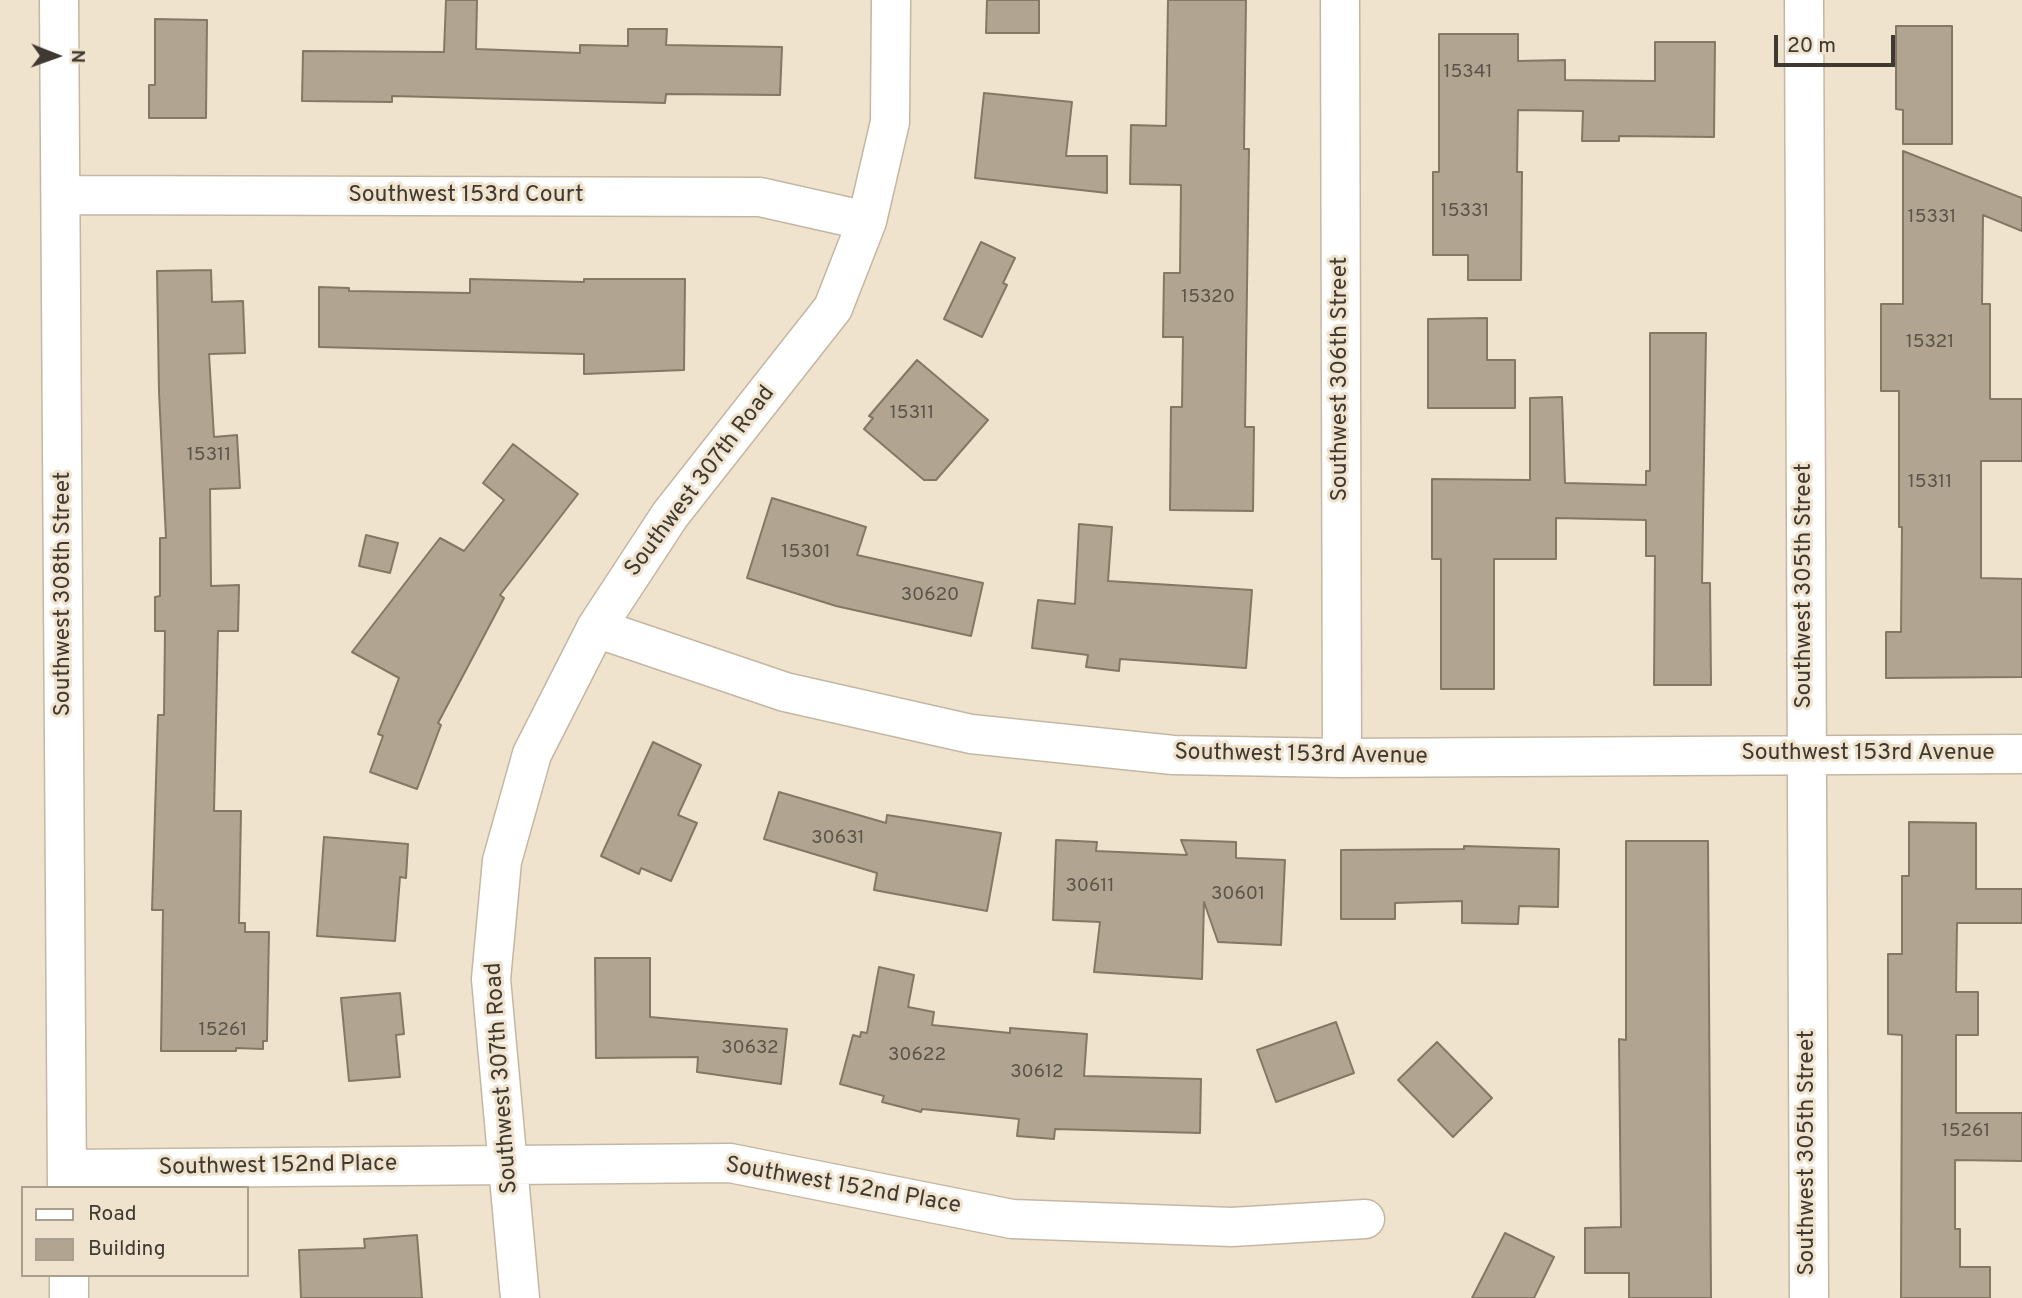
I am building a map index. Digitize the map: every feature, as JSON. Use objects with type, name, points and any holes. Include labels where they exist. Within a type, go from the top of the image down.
[{"type":"street","name":"Southwest 308th Street","points":[[59,0],[67,1178]]},
{"type":"street","name":"Southwest 307th Road","points":[[520,1298],[491,979],[502,861],[532,754],[596,628],[670,515],[833,308],[867,221],[890,122],[891,0]]},
{"type":"street","name":"Southwest 306th Street","points":[[1340,0],[1342,758]]},
{"type":"street","name":"Southwest 305th Street","points":[[1804,0],[1809,1298]]},
{"type":"street","name":"Southwest 153rd Court","points":[[61,195],[760,197],[867,221]]},
{"type":"street","name":"Southwest 153rd Avenue","points":[[596,628],[785,692],[971,734],[1173,755],[1342,758],[2022,754]]},
{"type":"street","name":"Southwest 152nd Place","points":[[67,1178],[509,1164],[730,1163],[1012,1219],[1232,1227],[1365,1219]]},
{"type":"street","points":[[69,1277],[69,1298]]},
{"type":"building","points":[[446,0],[477,0],[476,49],[580,53],[580,45],[628,46],[628,29],[667,29],[666,45],[782,47],[780,95],[666,94],[665,103],[392,96],[392,102],[302,101],[303,51],[444,52]]},
{"type":"building","points":[[987,0],[1039,0],[1039,33],[986,33]]},
{"type":"building","points":[[1168,0],[1246,0],[1244,149],[1249,149],[1245,427],[1254,427],[1253,511],[1170,510],[1171,407],[1182,407],[1183,337],[1163,337],[1164,273],[1180,273],[1181,185],[1130,184],[1131,125],[1166,126]]},
{"type":"building","points":[[155,19],[207,20],[206,118],[149,118],[149,85],[155,85]]},
{"type":"building","points":[[1896,26],[1952,26],[1952,144],[1903,144],[1903,110],[1896,109]]},
{"type":"building","points":[[1439,34],[1518,34],[1518,61],[1565,60],[1565,80],[1655,81],[1655,42],[1715,42],[1714,137],[1619,136],[1619,141],[1582,141],[1583,111],[1518,110],[1517,172],[1522,172],[1521,280],[1468,280],[1468,255],[1433,255],[1433,172],[1439,172]]},
{"type":"building","points":[[984,93],[1072,102],[1066,156],[1107,156],[1107,193],[975,178]]},
{"type":"building","points":[[1903,151],[2022,198],[2022,231],[1983,215],[1982,304],[1990,304],[1990,399],[2022,399],[2022,461],[1981,461],[1981,578],[2022,579],[2022,677],[1886,678],[1886,632],[1901,632],[1902,527],[1899,527],[1899,391],[1881,391],[1881,304],[1903,304]]},
{"type":"building","points":[[981,242],[1015,258],[1003,283],[1007,285],[982,337],[944,319]]},
{"type":"building","points":[[211,270],[212,302],[243,301],[245,353],[209,354],[214,437],[237,435],[240,488],[210,489],[211,586],[239,585],[238,631],[218,631],[214,811],[241,811],[239,923],[245,923],[245,932],[269,932],[267,1041],[263,1041],[263,1049],[161,1051],[163,910],[152,910],[158,715],[164,715],[165,631],[155,631],[155,597],[160,596],[160,538],[166,538],[157,271]]},
{"type":"building","points":[[470,279],[584,282],[584,279],[685,279],[684,370],[584,374],[584,354],[319,347],[319,287],[349,288],[349,291],[470,293]]},
{"type":"building","points":[[1487,318],[1487,360],[1515,360],[1515,408],[1428,408],[1428,319]]},
{"type":"building","points":[[1650,333],[1706,333],[1702,583],[1710,583],[1711,685],[1654,685],[1655,556],[1646,556],[1646,520],[1556,518],[1556,559],[1494,559],[1494,689],[1441,689],[1441,559],[1432,559],[1432,479],[1530,480],[1530,398],[1562,397],[1565,483],[1646,485],[1646,471],[1650,471]]},
{"type":"building","points":[[917,360],[988,420],[936,480],[924,480],[864,429],[873,418],[869,416]]},
{"type":"building","points":[[513,444],[578,494],[500,595],[504,598],[438,723],[441,725],[417,789],[370,772],[383,736],[378,734],[399,678],[352,652],[440,538],[464,551],[504,500],[483,483]]},
{"type":"building","points":[[772,498],[866,527],[857,555],[983,583],[971,636],[836,606],[747,578]]},
{"type":"building","points":[[1079,524],[1112,527],[1108,581],[1252,590],[1246,668],[1120,659],[1119,671],[1086,667],[1088,655],[1032,648],[1038,600],[1075,604]]},
{"type":"building","points":[[366,535],[398,543],[390,573],[359,566]]},
{"type":"building","points":[[653,742],[701,765],[678,815],[697,823],[671,881],[641,868],[639,874],[601,856]]},
{"type":"building","points":[[779,792],[886,823],[887,815],[1001,833],[987,911],[874,890],[877,873],[764,839]]},
{"type":"building","points":[[1909,822],[1976,823],[1976,889],[2022,889],[2022,923],[1957,923],[1956,992],[1978,992],[1978,1035],[1956,1035],[1956,1113],[2022,1113],[2022,1161],[1955,1160],[1955,1229],[1960,1229],[1960,1267],[1990,1267],[1990,1298],[1901,1298],[1902,1035],[1888,1034],[1888,954],[1902,954],[1902,876],[1909,876]]},
{"type":"building","points":[[324,837],[408,844],[406,878],[400,877],[395,941],[317,936]]},
{"type":"building","points":[[1056,840],[1097,842],[1096,851],[1187,855],[1181,840],[1236,842],[1236,858],[1285,860],[1281,945],[1218,942],[1204,902],[1202,979],[1094,972],[1100,922],[1053,920]]},
{"type":"building","points":[[1626,841],[1708,841],[1711,1298],[1629,1298],[1629,1273],[1585,1273],[1585,1228],[1621,1227],[1619,1039],[1626,1040]]},
{"type":"building","points":[[1464,846],[1559,849],[1558,907],[1519,906],[1518,924],[1462,923],[1462,901],[1395,903],[1395,919],[1341,919],[1341,850],[1464,849]]},
{"type":"building","points":[[595,958],[650,958],[650,1017],[787,1029],[781,1084],[697,1072],[698,1057],[596,1058]]},
{"type":"building","points":[[879,967],[914,975],[908,1007],[934,1012],[932,1025],[1010,1033],[1010,1028],[1087,1034],[1084,1076],[1201,1079],[1200,1133],[1055,1129],[1054,1139],[1017,1136],[1019,1119],[922,1109],[921,1112],[882,1102],[884,1096],[840,1084],[853,1035],[860,1037],[861,1032],[867,1033]]},
{"type":"building","points":[[400,993],[404,1034],[396,1035],[400,1077],[349,1081],[341,998]]},
{"type":"building","points":[[1336,1022],[1354,1073],[1276,1102],[1257,1050]]},
{"type":"building","points":[[1437,1042],[1492,1098],[1453,1137],[1398,1080]]},
{"type":"building","points":[[1505,1233],[1554,1257],[1534,1298],[1472,1298]]},
{"type":"building","points":[[417,1235],[422,1298],[301,1298],[299,1250],[365,1248],[364,1239]]}]
